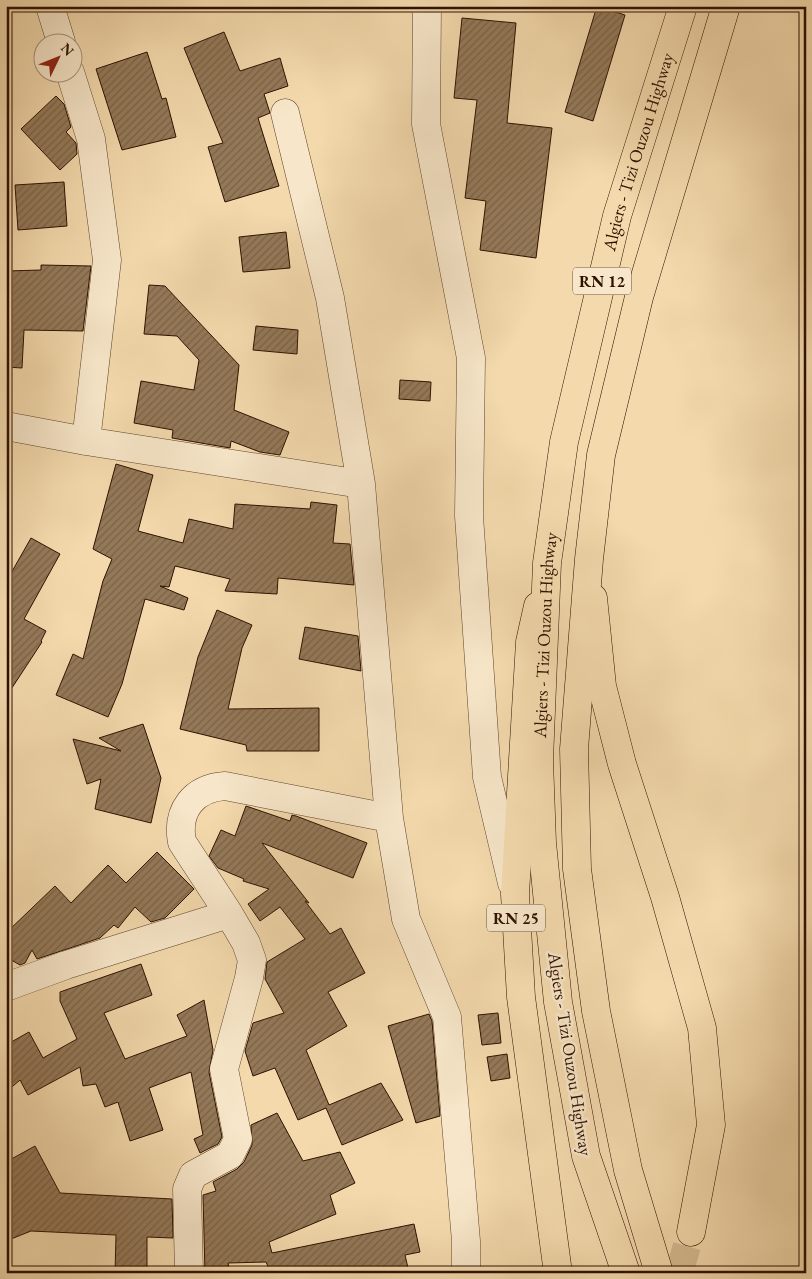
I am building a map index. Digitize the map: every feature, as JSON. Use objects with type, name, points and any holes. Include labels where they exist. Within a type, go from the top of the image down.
[{"type":"main road","name":"Algiers - Tizi Ouzou Highway","points":[[626,1273],[586,1156],[558,1002],[542,843],[539,760],[547,563],[564,442],[617,216],[683,6]]},
{"type":"main road","name":"RN 12","points":[[589,559],[601,455],[639,297],[726,6]]},
{"type":"main road","points":[[589,559],[602,686],[622,764],[666,897],[702,1028],[711,1125],[691,1232]]},
{"type":"main road","points":[[589,559],[574,749],[577,869],[596,1011],[628,1170],[659,1273]]},
{"type":"main road","name":"RN 25","points":[[547,563],[530,642],[515,894],[522,997],[558,1273]]},
{"type":"street","points":[[50,6],[58,32]]},
{"type":"street","points":[[427,6],[426,124],[471,358],[469,516],[488,777],[515,894]]},
{"type":"street","points":[[73,82],[91,138],[108,260],[86,442]]},
{"type":"street","points":[[285,113],[330,298],[360,484],[389,818],[406,919],[447,1017],[466,1241],[466,1273]]},
{"type":"street","points":[[6,426],[86,442],[360,484]]},
{"type":"street","points":[[189,1273],[187,1189],[193,1175],[230,1155],[238,1139],[224,1069],[249,978],[252,960],[246,943],[229,914],[182,842],[180,830],[186,807],[202,791],[226,786],[389,818]]},
{"type":"street","points":[[6,987],[66,965],[229,914]]},
{"type":"building","points":[[597,6],[625,15],[593,121],[565,112]]},
{"type":"building","points":[[462,18],[516,23],[507,123],[552,128],[536,258],[480,250],[486,201],[465,198],[477,100],[454,98]]},
{"type":"building","points":[[224,32],[240,71],[280,58],[288,86],[264,94],[270,113],[258,118],[279,186],[225,202],[208,147],[223,143],[184,48]]},
{"type":"building","points":[[147,52],[162,99],[166,98],[176,137],[122,150],[96,69]]},
{"type":"building","points":[[56,96],[64,104],[71,127],[66,132],[76,143],[77,154],[60,170],[21,129]]},
{"type":"building","points":[[64,182],[67,226],[18,230],[15,185]]},
{"type":"building","points":[[286,232],[290,268],[243,272],[239,237]]},
{"type":"building","points":[[41,265],[91,266],[83,331],[24,330],[22,368],[6,367],[6,271],[41,270]]},
{"type":"building","points":[[149,285],[165,286],[239,365],[234,410],[289,432],[280,455],[260,452],[231,441],[230,448],[172,438],[173,430],[134,423],[141,381],[194,390],[199,360],[177,336],[144,334]]},
{"type":"building","points":[[256,326],[298,330],[297,354],[253,350]]},
{"type":"building","points":[[400,380],[431,382],[430,401],[399,399]]},
{"type":"building","points":[[116,464],[153,475],[138,531],[183,543],[189,519],[233,529],[235,504],[310,509],[311,502],[337,505],[333,543],[350,544],[354,585],[278,578],[277,594],[225,591],[230,579],[175,566],[169,587],[160,586],[188,598],[184,610],[145,599],[122,684],[108,717],[56,695],[73,654],[83,659],[103,581],[112,559],[93,549]]},
{"type":"building","points":[[31,538],[60,554],[24,619],[46,631],[42,642],[6,697],[6,582]]},
{"type":"building","points":[[217,610],[252,625],[242,648],[228,709],[319,708],[319,751],[247,751],[246,745],[180,729],[198,657]]},
{"type":"building","points":[[305,627],[358,636],[361,671],[299,659]]},
{"type":"building","points":[[143,724],[161,778],[151,823],[95,809],[101,779],[87,784],[73,739],[121,751],[99,738]]},
{"type":"building","points":[[246,806],[290,821],[292,815],[296,816],[367,843],[353,878],[262,843],[309,903],[305,901],[330,934],[341,928],[365,973],[328,992],[347,1026],[306,1050],[329,1105],[381,1083],[403,1120],[342,1145],[326,1108],[298,1120],[275,1068],[253,1076],[245,1051],[253,1023],[284,1013],[265,979],[267,962],[305,939],[280,907],[260,921],[248,904],[269,889],[243,881],[244,879],[218,868],[209,856],[221,830],[235,836]]},
{"type":"building","points":[[157,852],[194,889],[165,918],[151,922],[135,907],[118,928],[114,925],[100,938],[37,959],[32,950],[25,963],[20,965],[6,957],[6,933],[55,886],[71,903],[108,865],[126,883]]},
{"type":"building","points":[[141,964],[152,995],[104,1013],[125,1059],[187,1036],[177,1015],[204,1000],[213,1050],[209,1072],[222,1137],[218,1144],[200,1153],[194,1139],[203,1135],[191,1072],[149,1088],[163,1130],[130,1141],[118,1102],[105,1107],[96,1084],[83,1086],[80,1067],[28,1095],[20,1080],[6,1092],[6,1045],[29,1032],[43,1058],[77,1039],[60,1001],[60,992]]},
{"type":"building","points":[[498,1013],[501,1043],[482,1045],[478,1015]]},
{"type":"building","points":[[429,1014],[432,1021],[440,1116],[416,1123],[388,1026]]},
{"type":"building","points":[[507,1054],[510,1078],[491,1081],[487,1057]]},
{"type":"building","points":[[277,1113],[303,1161],[340,1152],[355,1183],[330,1195],[336,1214],[269,1242],[272,1253],[414,1224],[420,1252],[405,1255],[408,1268],[383,1273],[271,1273],[266,1262],[228,1263],[230,1273],[205,1273],[203,1195],[216,1191],[213,1182],[237,1169],[244,1162],[252,1145],[251,1125]]},
{"type":"building","points":[[35,1146],[60,1193],[172,1199],[173,1238],[147,1237],[147,1273],[115,1273],[116,1235],[31,1231],[6,1241],[6,1162]]},
{"type":"tunnel","points":[[679,1273],[691,1232]]}]
